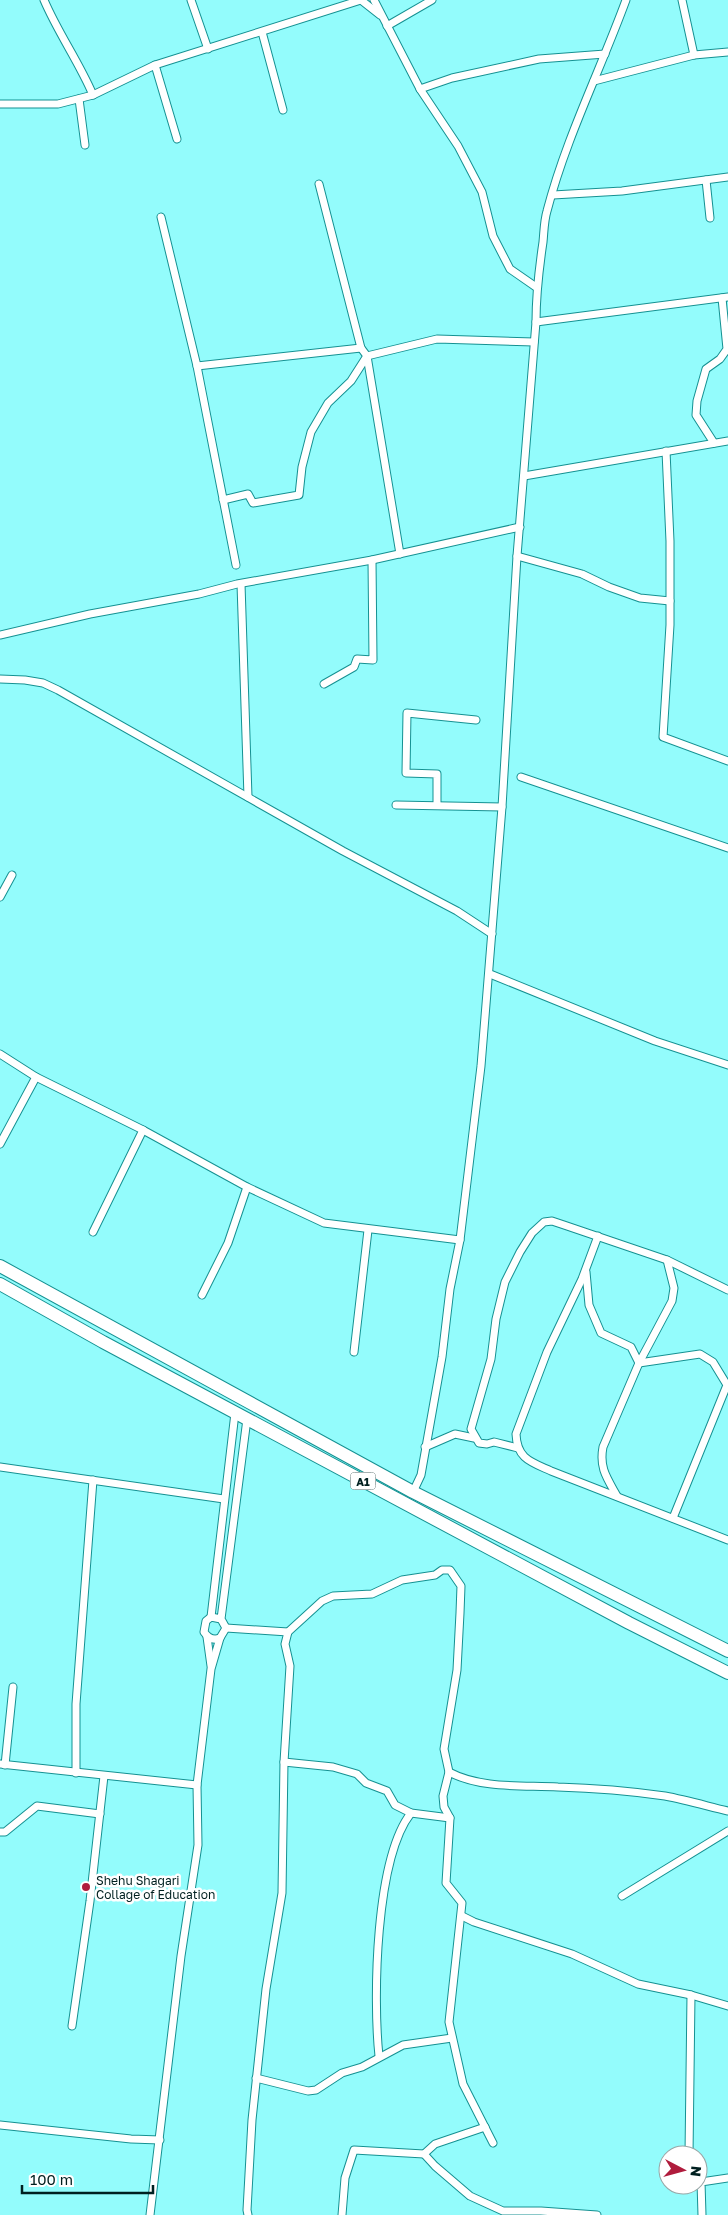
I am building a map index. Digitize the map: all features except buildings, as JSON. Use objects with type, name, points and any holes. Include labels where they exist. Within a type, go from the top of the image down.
[{"type":"highway","name":"A1","points":[[0,1266],[413,1492],[728,1651]]},
{"type":"highway","name":"A1","points":[[0,1284],[247,1419],[629,1623],[728,1673]]},
{"type":"street","points":[[44,0],[51,17],[84,71],[93,95]]},
{"type":"street","points":[[191,0],[208,49]]},
{"type":"street","points":[[0,104],[58,104],[93,95],[155,65],[361,0],[380,15]]},
{"type":"street","points":[[374,0],[380,15],[420,89],[458,146],[482,192],[493,236],[510,269],[536,287]]},
{"type":"street","points":[[387,26],[432,0]]},
{"type":"street","points":[[413,1492],[421,1475],[442,1357],[450,1289],[460,1240],[481,1066],[490,974],[502,807],[517,556],[536,322],[536,287],[547,212],[564,153],[626,0]]},
{"type":"street","points":[[682,0],[694,55]]},
{"type":"street","points":[[262,32],[284,110]]},
{"type":"street","points":[[594,81],[694,55],[728,52]]},
{"type":"street","points":[[420,89],[452,78],[539,59],[605,54]]},
{"type":"street","points":[[155,65],[178,139]]},
{"type":"street","points":[[79,98],[85,144]]},
{"type":"street","points":[[553,195],[622,191],[728,177]]},
{"type":"street","points":[[706,180],[710,218]]},
{"type":"street","points":[[319,184],[361,348],[367,356],[400,554]]},
{"type":"street","points":[[161,218],[197,366],[236,565]]},
{"type":"street","points":[[536,322],[725,298],[726,349],[720,359],[706,369],[697,401],[696,415],[714,443]]},
{"type":"street","points":[[223,500],[248,494],[253,503],[299,495],[302,467],[312,432],[328,403],[351,381],[367,356],[436,339],[534,342]]},
{"type":"street","points":[[197,366],[361,348]]},
{"type":"street","points":[[524,476],[728,441]]},
{"type":"street","points":[[666,451],[670,601],[663,737],[728,761]]},
{"type":"street","points":[[0,635],[90,614],[372,560],[520,527]]},
{"type":"street","points":[[517,556],[582,574],[609,587],[640,598],[670,601]]},
{"type":"street","points":[[324,684],[354,667],[357,659],[373,660],[372,560]]},
{"type":"street","points":[[241,584],[248,797]]},
{"type":"street","points":[[0,678],[43,683],[91,707],[205,775],[343,851],[457,910],[492,934]]},
{"type":"street","points":[[437,804],[437,774],[406,773],[407,713],[476,720]]},
{"type":"street","points":[[521,777],[728,848]]},
{"type":"street","points":[[396,805],[437,804],[502,807]]},
{"type":"street","points":[[0,896],[12,875]]},
{"type":"street","points":[[490,974],[656,1041],[728,1065]]},
{"type":"street","points":[[0,1054],[36,1077],[143,1130],[247,1187],[324,1223],[460,1240]]},
{"type":"street","points":[[0,1144],[36,1077]]},
{"type":"street","points":[[93,1232],[143,1130]]},
{"type":"street","points":[[202,1295],[228,1244],[247,1187]]},
{"type":"street","points":[[518,1448],[494,1442],[487,1444],[479,1443],[474,1438],[470,1429],[491,1359],[502,1292],[520,1252],[532,1233],[544,1222],[552,1221],[667,1260],[728,1290]]},
{"type":"street","points":[[354,1352],[368,1230]]},
{"type":"street","points":[[598,1236],[586,1270],[547,1352],[516,1434],[518,1448],[524,1458],[551,1471],[728,1540]]},
{"type":"street","points":[[617,1496],[603,1471],[600,1460],[603,1447],[639,1363],[672,1301],[674,1288],[667,1260]]},
{"type":"street","points":[[586,1270],[589,1305],[601,1333],[631,1347],[639,1363]]},
{"type":"street","points":[[639,1363],[700,1354],[713,1362],[728,1386],[673,1518]]},
{"type":"street","points":[[211,1618],[235,1412]]},
{"type":"street","points":[[226,1628],[221,1619],[247,1419]]},
{"type":"street","points":[[425,1447],[455,1434],[474,1438]]},
{"type":"street","points":[[0,1467],[224,1499]]},
{"type":"street","points":[[76,1773],[76,1704],[93,1480]]},
{"type":"street","points":[[248,2215],[256,2078],[266,1990],[282,1894],[284,1762],[290,1666],[286,1644],[288,1632],[322,1601],[333,1596],[372,1594],[402,1580],[435,1575],[442,1570],[450,1570],[460,1586],[457,1670],[444,1749],[449,1772],[443,1796],[444,1807],[450,1818],[446,1883],[462,1903],[462,1916],[448,2022],[463,2084],[494,2143]]},
{"type":"street","points":[[211,1669],[207,1637],[203,1626],[211,1618],[221,1619]]},
{"type":"street","points":[[226,1628],[288,1632]]},
{"type":"street","points":[[150,2215],[181,1956],[198,1845],[197,1785],[211,1669],[220,1638],[226,1628]]},
{"type":"street","points":[[207,1637],[215,1640],[220,1638]]},
{"type":"street","points":[[13,1687],[3,1764],[197,1785]]},
{"type":"street","points":[[284,1762],[333,1767],[357,1774],[366,1783],[387,1791],[396,1805],[411,1813],[450,1818]]},
{"type":"street","points":[[449,1772],[473,1780],[512,1786],[558,1786],[664,1796],[728,1811]]},
{"type":"street","points":[[72,2026],[90,1900],[104,1776]]},
{"type":"street","points":[[0,1832],[5,1832],[37,1806],[100,1814]]},
{"type":"street","points":[[379,2056],[376,2026],[376,1991],[383,1903],[390,1862],[405,1823],[411,1813]]},
{"type":"street","points":[[622,1896],[728,1831]]},
{"type":"street","points":[[462,1916],[474,1922],[572,1954],[638,1984],[692,1995],[728,2006]]},
{"type":"street","points":[[689,2145],[692,1995]]},
{"type":"street","points":[[256,2078],[308,2091],[316,2090],[342,2073],[362,2067],[379,2056],[403,2045],[452,2038]]},
{"type":"street","points":[[0,2125],[130,2139],[160,2140]]},
{"type":"street","points":[[424,2154],[435,2144],[486,2128]]},
{"type":"street","points":[[342,2215],[344,2178],[354,2150],[424,2154],[470,2196],[503,2211],[541,2211],[597,2215]]},
{"type":"street","points":[[708,2181],[728,2178]]},
{"type":"street","points":[[701,2195],[702,2215]]},
{"type":"place","name":"Shehu Shagari Collage of Education","points":[[86,1887]]}]
